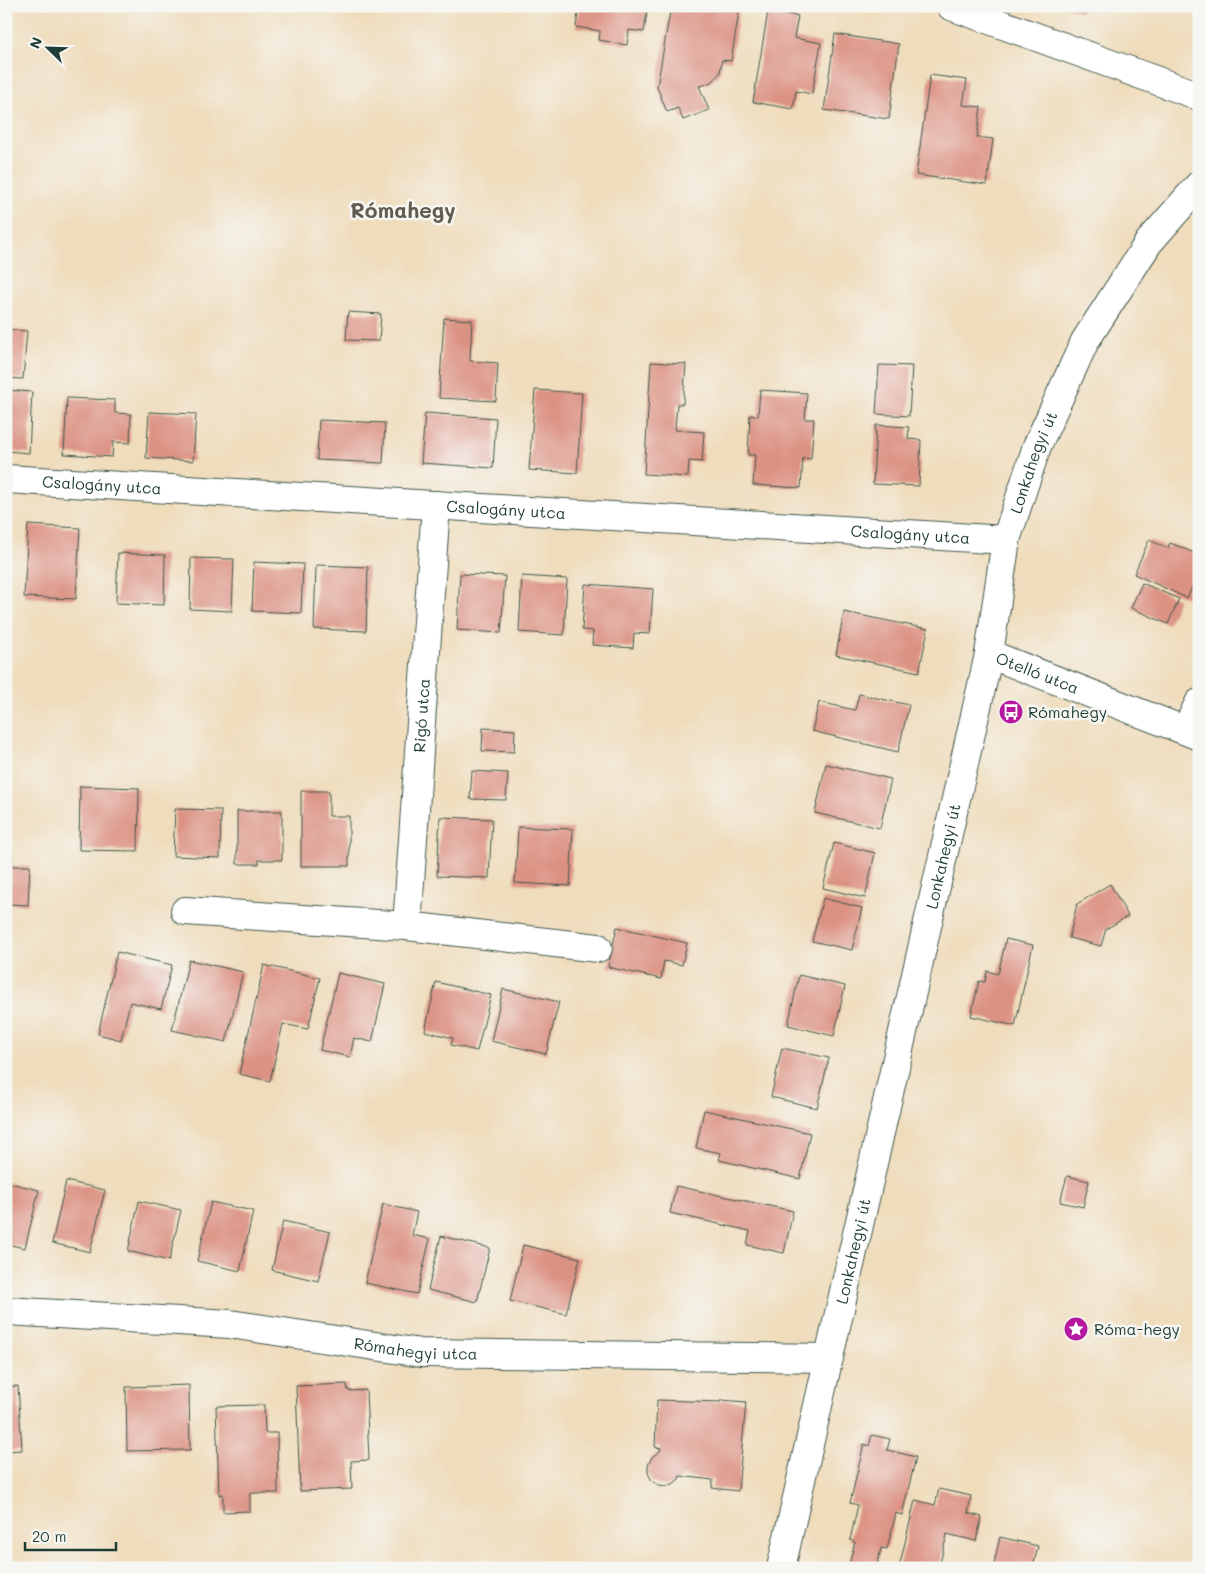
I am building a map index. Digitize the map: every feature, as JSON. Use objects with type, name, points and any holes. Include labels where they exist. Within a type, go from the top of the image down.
[{"type":"street","points":[[951,6],[1199,96]]},
{"type":"street","name":"Lonkahegyi út","points":[[781,1568],[988,654],[1006,540],[1037,446],[1085,341],[1149,242],[1199,185]]},
{"type":"street","name":"Csalogány utca","points":[[6,479],[1006,540]]},
{"type":"street","name":"Rigó utca","points":[[407,926],[436,505]]},
{"type":"street","name":"Otelló utca","points":[[988,654],[1193,733]]},
{"type":"street","points":[[1193,733],[1199,703]]},
{"type":"street","points":[[185,911],[407,926],[598,948]]},
{"type":"street","name":"Rómahegyi utca","points":[[6,1311],[230,1324],[421,1353],[829,1358]]},
{"type":"building","points":[[579,6],[648,6],[644,32],[629,30],[627,45],[599,40],[600,31],[576,27]]},
{"type":"building","points":[[671,6],[740,6],[731,61],[722,60],[720,73],[713,81],[699,86],[709,110],[683,120],[678,108],[667,112],[657,87]]},
{"type":"building","points":[[1065,6],[1083,6],[1081,12]]},
{"type":"building","points":[[768,11],[798,16],[794,38],[821,43],[812,94],[796,91],[793,109],[753,102]]},
{"type":"building","points":[[835,34],[899,44],[889,119],[824,110]]},
{"type":"building","points":[[930,75],[967,80],[963,105],[981,107],[977,137],[993,139],[987,185],[916,175]]},
{"type":"building","points":[[348,312],[381,314],[379,341],[346,340]]},
{"type":"building","points":[[444,318],[472,320],[470,361],[498,363],[496,401],[439,398]]},
{"type":"building","points":[[6,329],[27,331],[23,379],[6,378]]},
{"type":"building","points":[[651,362],[686,364],[683,404],[677,404],[675,430],[704,432],[702,462],[689,461],[688,477],[644,474]]},
{"type":"building","points":[[879,365],[912,366],[909,416],[876,414]]},
{"type":"building","points":[[6,390],[32,392],[29,453],[6,451]]},
{"type":"building","points":[[535,390],[582,393],[577,473],[529,470]]},
{"type":"building","points":[[760,390],[807,393],[805,419],[814,419],[811,459],[803,458],[801,488],[753,485],[755,455],[748,455],[750,415],[758,416]]},
{"type":"building","points":[[67,398],[115,400],[115,413],[131,414],[130,443],[113,442],[112,457],[64,454]]},
{"type":"building","points":[[149,412],[196,414],[193,461],[146,458]]},
{"type":"building","points":[[425,413],[496,418],[493,468],[421,463]]},
{"type":"building","points":[[319,420],[385,423],[383,463],[317,460]]},
{"type":"building","points":[[876,425],[909,427],[908,439],[921,440],[919,486],[873,484]]},
{"type":"building","points":[[28,525],[80,528],[76,599],[24,597]]},
{"type":"building","points":[[1149,540],[1168,548],[1170,543],[1197,554],[1195,560],[1199,561],[1199,572],[1187,598],[1134,574]]},
{"type":"building","points":[[118,553],[165,555],[164,605],[116,603]]},
{"type":"building","points":[[191,558],[234,559],[232,611],[190,609]]},
{"type":"building","points":[[254,562],[303,564],[301,613],[252,611]]},
{"type":"building","points":[[316,565],[368,567],[366,631],[314,629]]},
{"type":"building","points":[[460,574],[505,576],[501,633],[457,630]]},
{"type":"building","points":[[522,576],[567,579],[564,635],[519,632]]},
{"type":"building","points":[[1142,583],[1179,599],[1168,624],[1131,608]]},
{"type":"building","points":[[585,584],[653,589],[650,634],[634,633],[633,648],[592,645],[593,631],[582,630]]},
{"type":"building","points":[[844,612],[928,629],[919,672],[836,655]]},
{"type":"building","points":[[859,694],[909,705],[898,752],[812,731],[819,702],[855,710]]},
{"type":"building","points":[[483,728],[515,730],[514,752],[482,751]]},
{"type":"building","points":[[826,764],[891,779],[880,828],[815,813]]},
{"type":"building","points":[[472,771],[508,773],[506,800],[470,799]]},
{"type":"building","points":[[80,786],[139,788],[138,851],[79,850]]},
{"type":"building","points":[[301,791],[329,791],[329,816],[349,816],[349,866],[301,866]]},
{"type":"building","points":[[175,809],[221,810],[220,858],[173,856]]},
{"type":"building","points":[[237,811],[282,811],[282,860],[259,860],[259,864],[237,864]]},
{"type":"building","points":[[440,817],[492,819],[489,878],[437,876]]},
{"type":"building","points":[[518,827],[573,829],[570,886],[515,883]]},
{"type":"building","points":[[834,843],[875,853],[865,898],[823,888]]},
{"type":"building","points":[[6,852],[12,852],[12,866],[30,866],[28,905],[10,904],[9,915],[6,915]]},
{"type":"building","points":[[1110,884],[1128,916],[1106,929],[1101,946],[1069,938],[1077,904]]},
{"type":"building","points":[[823,898],[862,908],[852,950],[812,941]]},
{"type":"building","points":[[617,927],[687,943],[682,965],[664,961],[661,979],[608,967]]},
{"type":"building","points":[[1006,939],[1033,945],[1015,1026],[971,1016],[979,981],[985,982],[987,971],[998,974]]},
{"type":"building","points":[[117,952],[172,965],[161,1009],[130,1002],[121,1040],[98,1034]]},
{"type":"building","points":[[189,960],[243,972],[226,1042],[172,1030]]},
{"type":"building","points":[[264,965],[320,978],[308,1029],[283,1024],[270,1081],[239,1074]]},
{"type":"building","points":[[338,973],[385,984],[372,1042],[354,1038],[350,1057],[320,1050]]},
{"type":"building","points":[[799,975],[845,986],[834,1036],[788,1025]]},
{"type":"building","points":[[436,982],[491,995],[477,1051],[451,1045],[453,1038],[425,1031]]},
{"type":"building","points":[[503,989],[559,1002],[546,1054],[491,1041]]},
{"type":"building","points":[[782,1048],[829,1058],[817,1108],[771,1097]]},
{"type":"building","points":[[704,1110],[810,1133],[800,1179],[719,1160],[721,1153],[696,1148]]},
{"type":"building","points":[[1067,1176],[1089,1181],[1083,1207],[1060,1202]]},
{"type":"building","points":[[66,1181],[105,1190],[90,1252],[52,1243]]},
{"type":"building","points":[[6,1182],[39,1190],[25,1248],[6,1244]]},
{"type":"building","points":[[676,1186],[793,1211],[784,1253],[747,1245],[750,1231],[670,1213]]},
{"type":"building","points":[[139,1201],[181,1210],[169,1261],[128,1251]]},
{"type":"building","points":[[211,1202],[253,1211],[240,1271],[197,1261]]},
{"type":"building","points":[[383,1204],[417,1212],[412,1235],[430,1239],[417,1294],[365,1283]]},
{"type":"building","points":[[283,1221],[330,1232],[318,1281],[272,1270]]},
{"type":"building","points":[[441,1236],[490,1248],[477,1302],[428,1290]]},
{"type":"building","points":[[523,1245],[580,1258],[566,1314],[510,1301]]},
{"type":"building","points":[[347,1384],[348,1391],[366,1390],[369,1460],[351,1461],[352,1489],[300,1491],[296,1386]]},
{"type":"building","points":[[189,1385],[190,1450],[127,1451],[126,1387]]},
{"type":"building","points":[[18,1386],[22,1450],[6,1451],[6,1387]]},
{"type":"building","points":[[657,1400],[746,1402],[738,1491],[712,1488],[713,1480],[680,1476],[673,1484],[666,1486],[652,1481],[648,1473],[648,1465],[652,1457],[661,1448],[655,1447]]},
{"type":"building","points":[[264,1405],[265,1433],[277,1433],[278,1493],[250,1493],[250,1511],[223,1512],[223,1494],[219,1495],[216,1406]]},
{"type":"building","points":[[872,1435],[890,1439],[887,1450],[916,1457],[902,1515],[896,1513],[887,1549],[881,1548],[877,1568],[848,1568],[855,1542],[850,1540],[858,1505],[850,1503],[864,1444],[869,1446]]},
{"type":"building","points":[[939,1489],[971,1496],[968,1513],[982,1517],[976,1541],[947,1534],[939,1568],[899,1568],[915,1500],[935,1505]]},
{"type":"building","points":[[1000,1537],[1038,1546],[1033,1568],[993,1568]]},
{"type":"place","name":"Rómahegy","points":[[1011,712]]},
{"type":"place","name":"Róma-hegy","points":[[1076,1329]]},
{"type":"district","name":"Rómahegy","points":[[403,211]]}]
